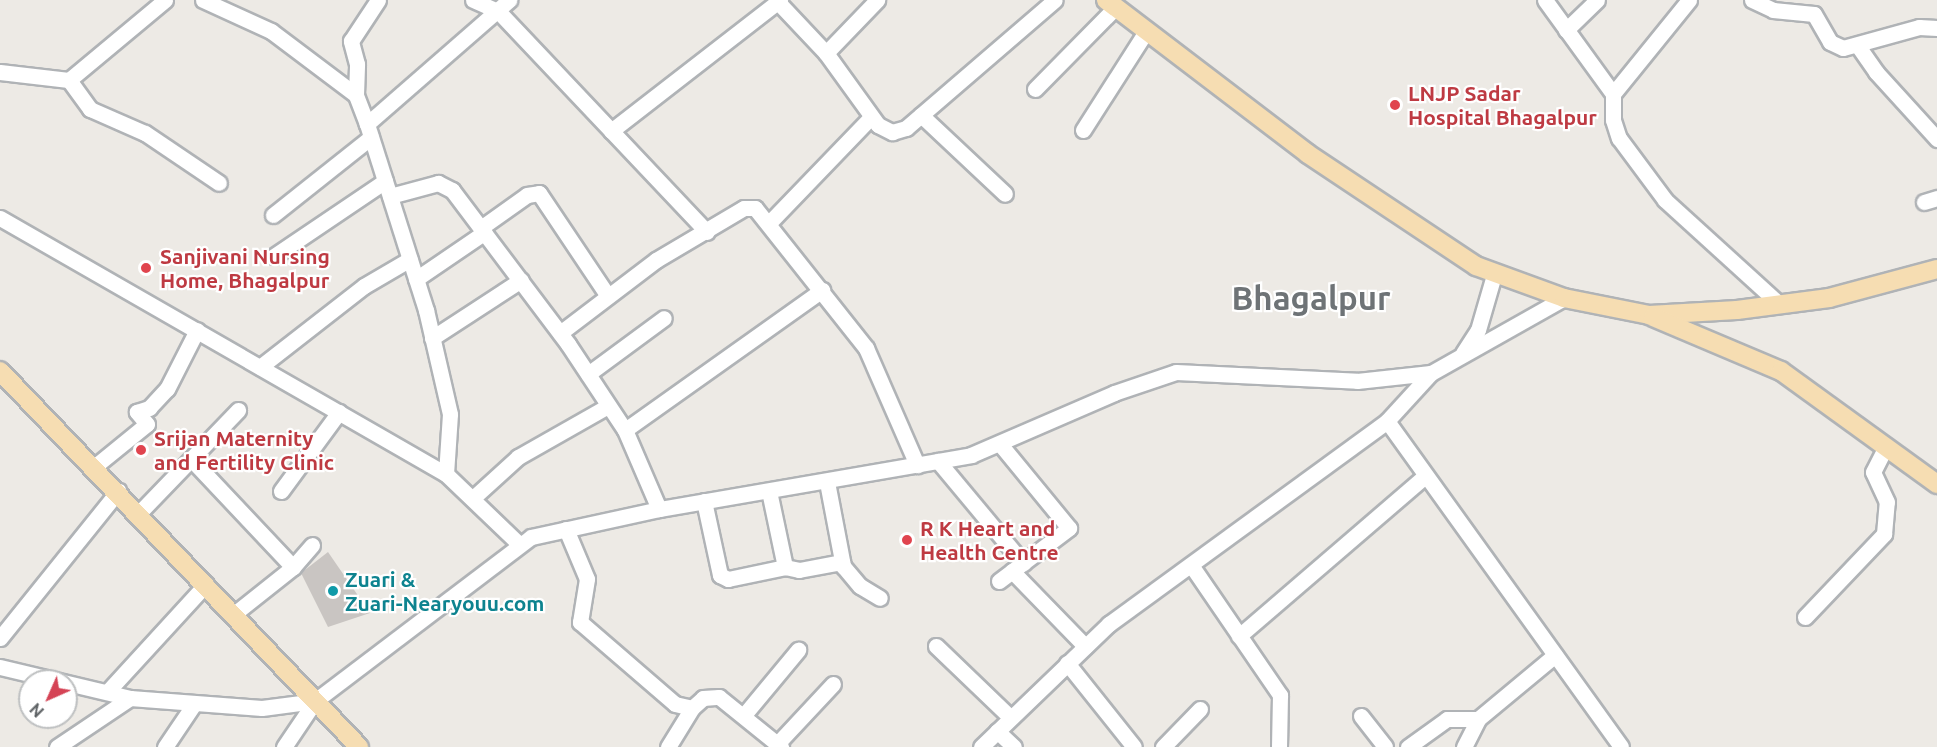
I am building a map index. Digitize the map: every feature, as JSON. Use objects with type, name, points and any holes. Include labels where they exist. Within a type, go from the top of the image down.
[{"type":"main road","points":[[1111,4],[1145,33],[1308,154],[1494,275],[1564,298],[1649,315],[1781,371],[1937,484]]},
{"type":"main road","points":[[1649,315],[1829,298],[1937,269]]},
{"type":"main road","points":[[0,371],[118,491],[359,747]]},
{"type":"street","points":[[0,72],[69,80],[165,0]]},
{"type":"street","points":[[203,0],[271,32],[356,95]]},
{"type":"street","points":[[378,0],[351,42],[357,64],[356,95],[388,188],[432,338],[450,414],[446,474]]},
{"type":"street","points":[[473,0],[504,5],[611,130],[707,232]]},
{"type":"street","points":[[611,130],[778,0],[826,53],[871,117],[892,132],[921,115],[1055,0]]},
{"type":"street","points":[[826,53],[877,0]]},
{"type":"street","points":[[1545,0],[1612,94],[1619,138],[1646,176],[1699,235],[1778,303]]},
{"type":"street","points":[[1566,30],[1597,0]]},
{"type":"street","points":[[1612,94],[1689,0]]},
{"type":"street","points":[[1752,0],[1773,10],[1809,12],[1835,46],[1858,46],[1919,27],[1937,28]]},
{"type":"street","points":[[1035,89],[1111,4]]},
{"type":"street","points":[[273,215],[504,5]]},
{"type":"street","points":[[1083,130],[1145,33]]},
{"type":"street","points":[[1858,46],[1876,72],[1937,139]]},
{"type":"street","points":[[69,80],[90,109],[145,133],[219,183]]},
{"type":"street","points":[[921,115],[1005,194]]},
{"type":"street","points":[[769,223],[871,117]]},
{"type":"street","points":[[274,256],[388,188],[444,184],[483,230],[560,333],[588,374],[606,407],[625,430],[658,508]]},
{"type":"street","points":[[416,279],[527,195],[539,193],[608,296]]},
{"type":"street","points":[[560,333],[656,260],[749,207],[769,223],[822,290],[870,357],[917,465]]},
{"type":"street","points":[[0,218],[446,474],[519,544]]},
{"type":"street","points":[[260,367],[372,280],[410,259]]},
{"type":"street","points":[[1457,360],[1478,330],[1494,275]]},
{"type":"street","points":[[432,338],[520,280]]},
{"type":"street","points":[[625,430],[822,290]]},
{"type":"street","points":[[284,747],[315,701],[519,544],[566,529],[658,508],[827,482],[938,461],[1000,444],[1114,393],[1176,372],[1357,381],[1431,373],[1564,298]]},
{"type":"street","points":[[588,374],[664,318]]},
{"type":"street","points":[[94,467],[147,424],[137,412],[148,408],[167,389],[197,330]]},
{"type":"street","points":[[981,747],[1085,646],[1191,564],[1387,421],[1431,373]]},
{"type":"street","points":[[473,498],[518,457],[606,407]]},
{"type":"street","points":[[139,513],[193,461],[238,410]]},
{"type":"street","points":[[281,491],[339,412]]},
{"type":"street","points":[[1387,421],[1424,477],[1621,747]]},
{"type":"street","points":[[999,581],[1069,528],[1000,444]]},
{"type":"street","points":[[1805,617],[1884,534],[1887,502],[1873,472],[1885,448]]},
{"type":"street","points":[[193,461],[293,567]]},
{"type":"street","points":[[938,461],[1018,567],[1085,646]]},
{"type":"street","points":[[1239,636],[1424,477]]},
{"type":"street","points":[[827,482],[842,562],[850,578],[880,598]]},
{"type":"street","points":[[0,638],[118,491]]},
{"type":"street","points":[[770,491],[785,567]]},
{"type":"street","points":[[704,501],[720,575],[728,579],[785,567],[799,570],[842,562]]},
{"type":"street","points":[[566,529],[587,579],[580,621],[675,704],[692,708]]},
{"type":"street","points":[[234,614],[293,567],[312,545]]},
{"type":"street","points":[[1191,564],[1280,695],[1279,747]]},
{"type":"street","points":[[108,691],[206,584]]},
{"type":"street","points":[[936,646],[1010,717]]},
{"type":"street","points":[[744,715],[798,650]]},
{"type":"street","points":[[1464,747],[1478,719],[1555,655]]},
{"type":"street","points":[[1067,663],[1134,747]]},
{"type":"street","points":[[0,667],[130,698],[262,708],[315,701]]},
{"type":"street","points":[[668,747],[692,708],[710,696],[744,715],[779,745],[833,684]]},
{"type":"street","points":[[57,747],[130,698]]},
{"type":"street","points":[[165,747],[194,704]]},
{"type":"street","points":[[1163,747],[1200,709]]},
{"type":"street","points":[[1361,716],[1385,747]]},
{"type":"street","points":[[1408,747],[1447,719],[1478,719]]},
{"type":"street","points":[[997,731],[1014,747]]},
{"type":"building","name":"Zuari & Zuari-Nearyouu.com","points":[[328,552],[370,613],[328,627],[301,573]]},
{"type":"place","name":"LNJP Sadar Hospital Bhagalpur","points":[[1395,105]]},
{"type":"place","name":"Sanjivani Nursing Home, Bhagalpur","points":[[146,268]]},
{"type":"place","name":"Srijan Maternity and Fertility Clinic","points":[[141,450]]},
{"type":"place","name":"R K Heart and Health Centre","points":[[907,540]]},
{"type":"place","name":"Zuari & Zuari-Nearyouu.com","points":[[333,591]]},
{"type":"district","name":"Bhagalpur","points":[[1311,298]]}]
